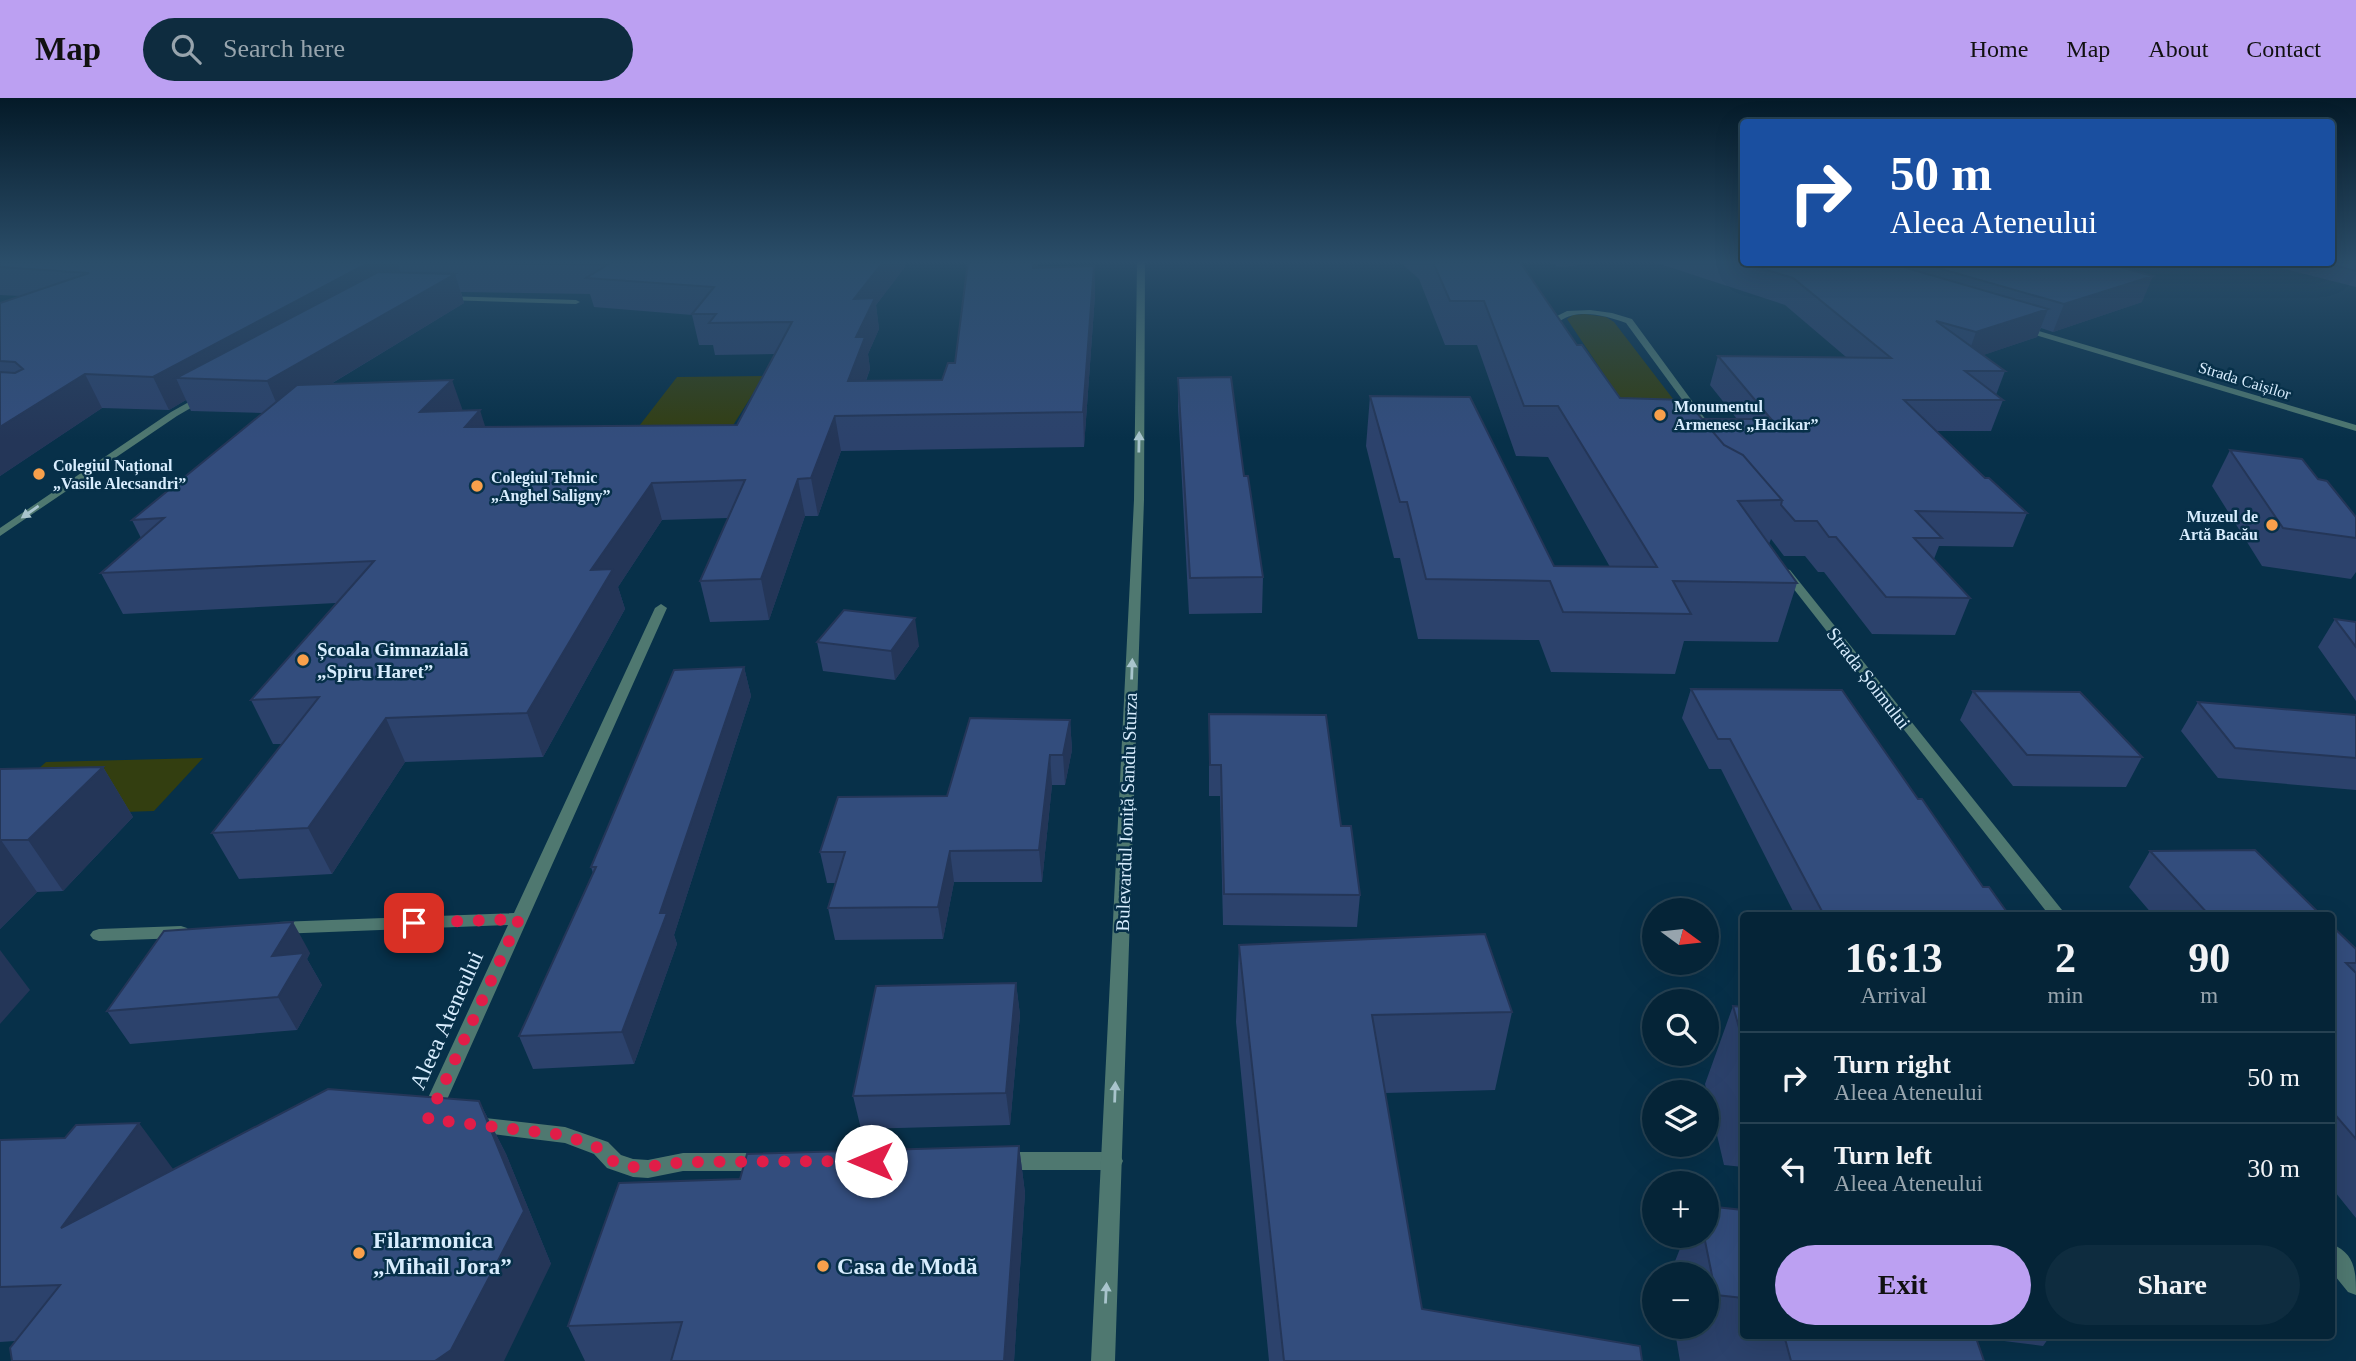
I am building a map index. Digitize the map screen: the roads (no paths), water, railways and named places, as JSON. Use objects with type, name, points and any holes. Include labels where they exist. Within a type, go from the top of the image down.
[{"type":"street","name":"Bulevardul Ioniță Sandu Sturza","points":[[1103,1361],[1139,500],[1141,321]]},
{"type":"street","points":[[1556,321],[1572,346]]},
{"type":"street","points":[[1629,321],[1707,431]]},
{"type":"street","name":"Strada Caișilor","points":[[2014,326],[2356,428]]},
{"type":"street","points":[[0,533],[174,414],[210,393]]},
{"type":"street","name":"Strada Șoimului","points":[[1777,559],[2056,912]]},
{"type":"street","name":"Aleea Ateneului","points":[[662,608],[428,1119],[565,1135],[601,1149],[614,1162],[633,1168],[648,1169],[683,1162],[780,1162]]},
{"type":"street","name":"Aleea Ateneului","points":[[261,929],[519,919]]},
{"type":"street","points":[[99,935],[194,932]]},
{"type":"street","points":[[988,1161],[1112,1161]]},
{"type":"street","points":[[2335,1259],[2356,1285]]},
{"type":"place","name":"Monumentul Armenesc „Hacikar”","points":[[1660,415]]},
{"type":"place","name":"Colegiul Național „Vasile Alecsandri”","points":[[39,474]]},
{"type":"place","name":"Colegiul Tehnic „Anghel Saligny”","points":[[477,486]]},
{"type":"place","name":"Muzeul de Artă Bacău","points":[[2272,525]]},
{"type":"place","name":"Școala Gimnazială „Spiru Haret”","points":[[303,660]]},
{"type":"place","name":"Filarmonica „Mihail Jora”","points":[[359,1253]]},
{"type":"place","name":"Casa de Modă","points":[[823,1266]]}]
